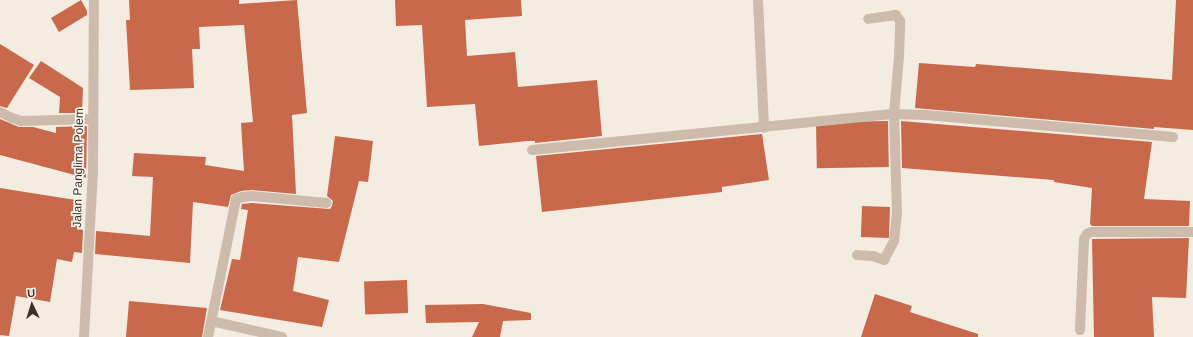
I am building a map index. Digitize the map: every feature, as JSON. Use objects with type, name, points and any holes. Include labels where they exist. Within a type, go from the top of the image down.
[{"type":"street","name":"Jalan Panglima Polem","points":[[84,337],[93,172],[94,0]]},
{"type":"street","points":[[758,0],[764,128]]},
{"type":"street","points":[[856,255],[873,256],[884,260],[894,241],[897,214],[894,114],[899,57],[900,21],[896,16],[868,18]]},
{"type":"street","points":[[0,112],[21,121],[93,119]]},
{"type":"street","points":[[532,150],[894,114],[926,115],[1173,137]]},
{"type":"street","points":[[208,337],[236,200],[243,196],[252,196],[327,203]]},
{"type":"street","points":[[1080,330],[1084,239],[1087,234],[1091,232],[1193,232]]},
{"type":"street","points":[[211,321],[282,337]]},
{"type":"building","points":[[81,0],[87,11],[87,15],[59,32],[51,18]]},
{"type":"building","points":[[129,0],[239,0],[239,4],[297,0],[307,113],[292,115],[296,194],[252,190],[241,191],[231,195],[228,207],[193,202],[190,263],[95,254],[96,231],[150,236],[153,177],[132,176],[134,153],[206,157],[205,165],[244,171],[241,123],[253,122],[244,25],[199,27],[200,49],[192,49],[194,88],[130,90],[126,20],[130,20]]},
{"type":"building","points":[[395,0],[521,0],[522,16],[465,20],[467,56],[515,52],[518,87],[597,80],[602,136],[535,143],[535,141],[527,141],[479,146],[475,104],[427,107],[422,25],[396,26]]},
{"type":"building","points":[[1176,0],[1193,0],[1193,130],[1154,127],[1154,129],[915,108],[919,63],[975,67],[976,64],[1172,80]]},
{"type":"building","points":[[0,44],[34,65],[7,108],[0,106]]},
{"type":"building","points":[[41,61],[83,88],[82,113],[59,113],[60,97],[29,78]]},
{"type":"building","points":[[0,119],[19,127],[33,127],[56,133],[56,127],[87,126],[86,178],[0,155]]},
{"type":"building","points":[[888,121],[889,167],[817,168],[816,122]]},
{"type":"building","points":[[901,121],[1152,142],[1144,199],[1190,201],[1189,226],[1092,226],[1090,224],[1092,188],[1054,182],[1054,180],[902,168]]},
{"type":"building","points":[[762,134],[769,180],[722,187],[722,192],[542,212],[536,156]]},
{"type":"building","points":[[335,136],[373,141],[368,182],[359,181],[339,262],[298,257],[293,291],[329,300],[322,327],[220,310],[232,259],[240,260],[248,210],[241,209],[242,204],[252,203],[330,209],[333,201],[327,196]]},
{"type":"building","points":[[0,188],[82,201],[77,229],[83,230],[82,253],[74,252],[72,262],[57,259],[50,302],[16,296],[9,336],[0,335]]},
{"type":"building","points":[[862,206],[890,207],[889,238],[861,237]]},
{"type":"building","points":[[1189,238],[1186,298],[1152,297],[1154,337],[1094,337],[1092,239]]},
{"type":"building","points":[[407,280],[408,313],[365,314],[364,282]]},
{"type":"building","points":[[875,294],[912,306],[910,312],[978,334],[978,337],[861,337]]},
{"type":"building","points":[[129,301],[207,308],[202,337],[126,337]]},
{"type":"building","points":[[483,304],[531,313],[531,320],[503,321],[500,337],[472,337],[479,322],[426,323],[425,305]]}]
